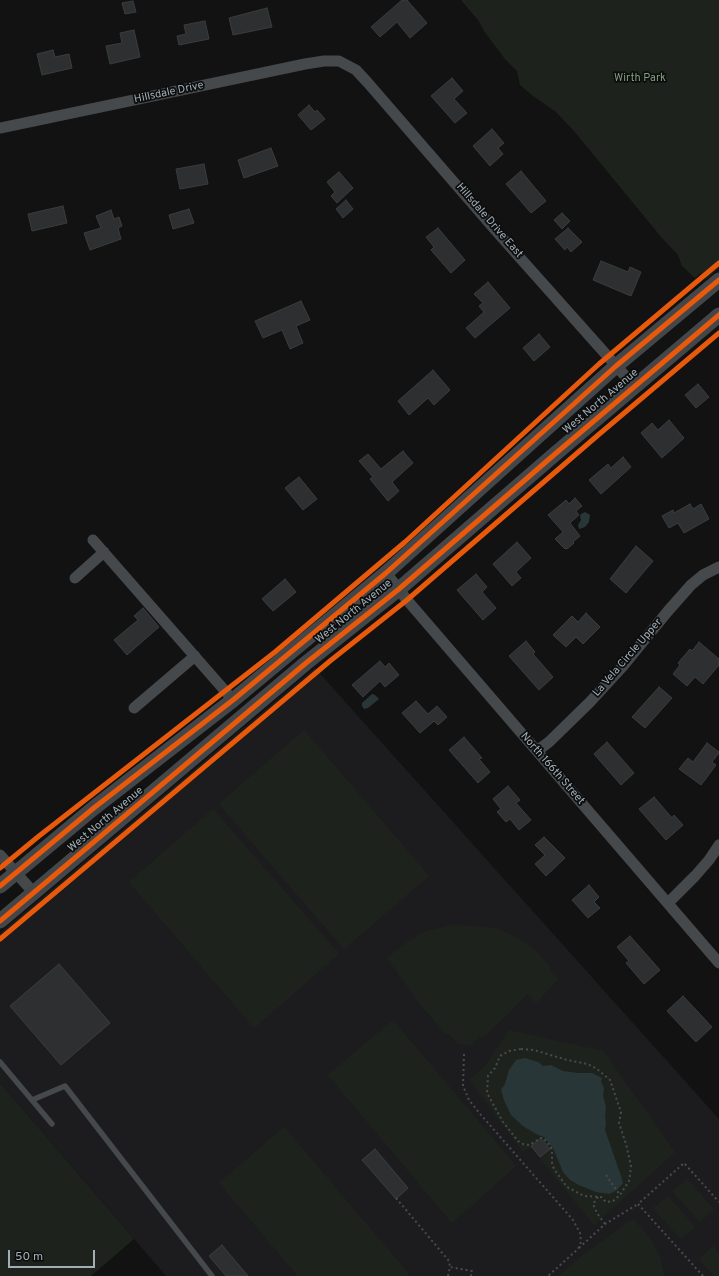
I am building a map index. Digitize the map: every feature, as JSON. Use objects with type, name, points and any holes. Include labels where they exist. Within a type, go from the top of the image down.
[{"type":"main road","name":"West North Avenue","points":[[0,886],[95,807],[233,700],[386,573],[616,366],[719,280]]},
{"type":"main road","name":"West North Avenue","points":[[0,921],[306,663],[399,589],[719,316]]},
{"type":"street","name":"Hillsdale Drive","points":[[0,128],[305,64],[324,61],[339,61]]},
{"type":"street","name":"Hillsdale Drive East","points":[[339,61],[356,70],[368,83],[502,238],[635,387]]},
{"type":"street","points":[[94,540],[233,700]]},
{"type":"street","points":[[75,578],[104,552]]},
{"type":"street","name":"La Vela Circle Upper","points":[[537,751],[549,742],[590,702],[623,666],[676,601],[691,585],[703,575],[719,567]]},
{"type":"street","name":"North 166th Street","points":[[386,573],[719,963]]},
{"type":"street","points":[[134,708],[194,656]]},
{"type":"street","points":[[668,902],[695,876],[709,860],[719,845]]},
{"type":"street","points":[[0,854],[34,893]]},
{"type":"lane","points":[[0,1062],[52,1124]]},
{"type":"lane","points":[[32,1100],[65,1086],[212,1276]]},
{"type":"path","points":[[521,1049],[534,1050],[588,1064],[597,1069],[610,1080],[621,1112],[619,1122],[631,1166],[629,1181],[620,1195],[613,1201],[606,1202],[601,1197],[584,1196],[567,1187],[554,1169],[551,1148],[544,1138],[540,1138],[529,1145],[518,1141],[502,1122],[487,1093],[488,1076],[495,1068],[500,1056],[509,1051],[521,1049]]},
{"type":"path","points":[[464,1054],[463,1086],[467,1097],[576,1224],[580,1233],[581,1242],[576,1252]]},
{"type":"path","points":[[548,1276],[605,1224],[638,1204],[684,1163],[719,1202]]},
{"type":"path","points":[[606,1175],[620,1195]]},
{"type":"path","points":[[598,1197],[593,1204],[597,1214],[605,1224]]},
{"type":"path","points":[[396,1198],[449,1260],[450,1267],[448,1276]]},
{"type":"path","points":[[638,1204],[703,1276]]},
{"type":"path","points":[[450,1267],[472,1271],[471,1276]]},
{"type":"shaded area","points":[[585,512],[590,515],[589,522],[585,527],[579,529],[578,525],[581,520],[580,516]]},
{"type":"shaded area","points":[[315,668],[719,1119],[719,1276],[166,1276],[0,1083],[0,933]]},
{"type":"shaded area","points":[[372,694],[379,699],[368,708],[364,709],[362,703]]},
{"type":"shaded area","points":[[525,1058],[538,1062],[543,1066],[551,1065],[563,1071],[592,1073],[602,1078],[601,1081],[604,1089],[603,1095],[606,1107],[605,1130],[623,1183],[617,1190],[609,1194],[596,1192],[570,1180],[563,1172],[553,1148],[544,1137],[523,1126],[511,1115],[501,1090],[505,1084],[509,1070],[516,1060]]},
{"type":"green space","name":"Wirth Park","points":[[461,0],[719,0],[719,268],[706,279],[701,273],[695,278],[682,266],[678,255],[662,238],[574,131],[556,112],[520,85],[517,71],[505,59],[484,31],[478,20]]},
{"type":"green space","points":[[304,730],[429,876],[344,949],[219,804]]},
{"type":"green space","points":[[213,809],[339,954],[254,1028],[129,882]]},
{"type":"green space","points":[[451,925],[499,929],[519,939],[537,952],[551,968],[549,970],[558,979],[536,1003],[527,994],[482,1038],[480,1036],[471,1045],[458,1044],[449,1034],[448,1035],[445,1033],[424,1009],[387,958],[406,943],[426,931]]},
{"type":"green space","points":[[393,1020],[516,1166],[452,1223],[328,1075]]},
{"type":"green space","points":[[509,1030],[603,1051],[675,1152],[594,1225],[531,1147],[523,1152],[470,1080],[486,1065]]},
{"type":"green space","points":[[0,1083],[134,1239],[91,1276],[0,1276]]},
{"type":"green space","points":[[284,1127],[409,1274],[407,1276],[298,1276],[219,1183]]},
{"type":"green space","points":[[687,1179],[714,1209],[700,1222],[672,1191]]},
{"type":"green space","points":[[668,1196],[695,1227],[681,1239],[653,1208]]},
{"type":"green space","points":[[633,1219],[649,1237],[660,1257],[664,1276],[559,1276],[583,1255]]},
{"type":"green space","points":[[713,1246],[719,1253],[719,1276],[714,1276],[699,1259]]},
{"type":"building","points":[[402,0],[407,0],[427,23],[410,38],[397,22],[380,37],[371,27]]},
{"type":"building","points":[[133,1],[136,12],[125,14],[122,3]]},
{"type":"building","points":[[267,8],[272,27],[233,35],[229,18]]},
{"type":"building","points":[[205,21],[209,39],[179,45],[177,36],[186,34],[184,25]]},
{"type":"building","points":[[134,30],[140,57],[110,64],[106,46],[122,43],[120,33]]},
{"type":"building","points":[[53,50],[55,57],[69,54],[72,68],[42,75],[37,54]]},
{"type":"building","points":[[452,78],[463,91],[454,99],[467,113],[455,123],[431,96]]},
{"type":"building","points":[[309,105],[315,112],[317,110],[325,119],[311,130],[298,115]]},
{"type":"building","points":[[492,129],[504,143],[498,148],[503,154],[490,166],[473,146]]},
{"type":"building","points":[[271,148],[278,166],[244,178],[238,160]]},
{"type":"building","points":[[204,164],[208,184],[180,189],[176,169]]},
{"type":"building","points":[[521,171],[546,201],[531,213],[506,184]]},
{"type":"building","points":[[339,172],[353,188],[337,203],[331,196],[335,192],[327,182]]},
{"type":"building","points":[[346,200],[353,209],[343,218],[336,209]]},
{"type":"building","points":[[63,206],[67,223],[32,231],[28,214]]},
{"type":"building","points":[[189,209],[194,223],[173,229],[169,215]]},
{"type":"building","points":[[111,210],[114,219],[119,217],[122,226],[118,228],[121,239],[90,250],[84,233],[101,228],[96,216]]},
{"type":"building","points":[[562,213],[570,221],[562,229],[554,220]]},
{"type":"building","points":[[438,228],[465,260],[451,273],[431,250],[434,247],[426,237]]},
{"type":"building","points":[[568,228],[582,242],[571,252],[567,247],[565,250],[555,239]]},
{"type":"building","points":[[601,261],[628,272],[630,267],[641,272],[631,296],[593,280]]},
{"type":"building","points":[[488,282],[510,308],[475,338],[466,328],[484,312],[479,306],[483,303],[474,294]]},
{"type":"building","points":[[301,301],[310,320],[296,326],[303,343],[290,349],[282,330],[263,338],[255,321]]},
{"type":"building","points":[[539,334],[550,347],[534,361],[523,348]]},
{"type":"building","points":[[433,370],[450,390],[434,405],[428,398],[409,415],[398,401]]},
{"type":"building","points":[[698,384],[709,397],[696,408],[685,395]]},
{"type":"building","points":[[669,420],[684,438],[662,458],[641,433],[652,423],[658,430]]},
{"type":"building","points":[[403,451],[413,463],[392,482],[399,491],[388,501],[370,479],[373,477],[359,461],[368,454],[381,469]]},
{"type":"building","points":[[623,457],[631,467],[601,494],[589,480],[608,464],[611,468]]},
{"type":"building","points":[[299,477],[317,499],[303,510],[285,488]]},
{"type":"building","points":[[575,498],[582,506],[576,511],[579,515],[570,523],[580,536],[573,542],[574,543],[565,549],[555,539],[563,532],[548,515],[566,500],[569,504]]},
{"type":"building","points":[[690,504],[693,509],[701,504],[709,519],[684,533],[678,523],[669,528],[662,516],[673,510],[674,513]]},
{"type":"building","points":[[517,542],[531,558],[516,572],[521,578],[512,586],[493,564]]},
{"type":"building","points":[[636,546],[653,561],[626,593],[610,579]]},
{"type":"building","points":[[476,574],[487,587],[482,592],[496,608],[483,620],[457,590]]},
{"type":"building","points":[[285,579],[296,592],[273,611],[262,599]]},
{"type":"building","points":[[143,608],[159,627],[127,655],[114,640],[138,620],[134,616]]},
{"type":"building","points":[[586,613],[600,627],[583,644],[576,637],[566,647],[553,635],[572,616],[578,622]]},
{"type":"building","points":[[526,641],[535,652],[533,654],[553,677],[539,690],[509,656]]},
{"type":"building","points":[[699,642],[719,659],[719,665],[703,684],[695,677],[687,686],[673,674],[680,665],[678,663],[690,649],[692,651]]},
{"type":"building","points":[[380,661],[385,667],[389,663],[399,675],[385,687],[380,681],[363,697],[352,685]]},
{"type":"building","points":[[659,687],[672,698],[645,728],[632,717]]},
{"type":"building","points":[[416,701],[428,714],[437,706],[447,717],[438,725],[434,721],[420,733],[402,713]]},
{"type":"building","points":[[464,737],[482,758],[479,759],[490,772],[478,783],[449,750]]},
{"type":"building","points":[[607,742],[634,773],[621,785],[594,754]]},
{"type":"building","points":[[707,743],[719,753],[712,762],[716,765],[701,785],[679,769],[688,758],[693,762]]},
{"type":"building","points":[[508,786],[520,800],[516,803],[531,820],[519,830],[510,819],[506,822],[497,812],[501,809],[493,799]]},
{"type":"building","points":[[654,797],[672,818],[674,815],[683,825],[666,840],[639,809]]},
{"type":"building","points":[[544,837],[565,858],[546,876],[535,864],[545,855],[535,845]]},
{"type":"building","points":[[589,885],[599,897],[594,902],[600,908],[588,918],[572,900]]},
{"type":"building","points":[[630,936],[660,970],[644,984],[626,963],[629,961],[617,947]]},
{"type":"building","points":[[59,964],[110,1023],[61,1065],[10,1006]]},
{"type":"building","points":[[683,996],[712,1027],[696,1042],[667,1011]]},
{"type":"building","points":[[541,1138],[550,1149],[540,1157],[531,1146]]},
{"type":"building","points":[[375,1149],[408,1188],[396,1199],[362,1160]]},
{"type":"building","points":[[222,1245],[248,1276],[226,1276],[209,1256]]},
{"type":"cycle path","points":[[0,868],[275,652],[405,542],[599,364],[719,263]]},
{"type":"cycle path","points":[[0,886],[95,807],[233,700],[386,573],[616,366],[719,280]]},
{"type":"cycle path","points":[[0,921],[306,663],[399,589],[719,315]]},
{"type":"cycle path","points":[[0,939],[330,661],[407,600],[719,333]]}]
